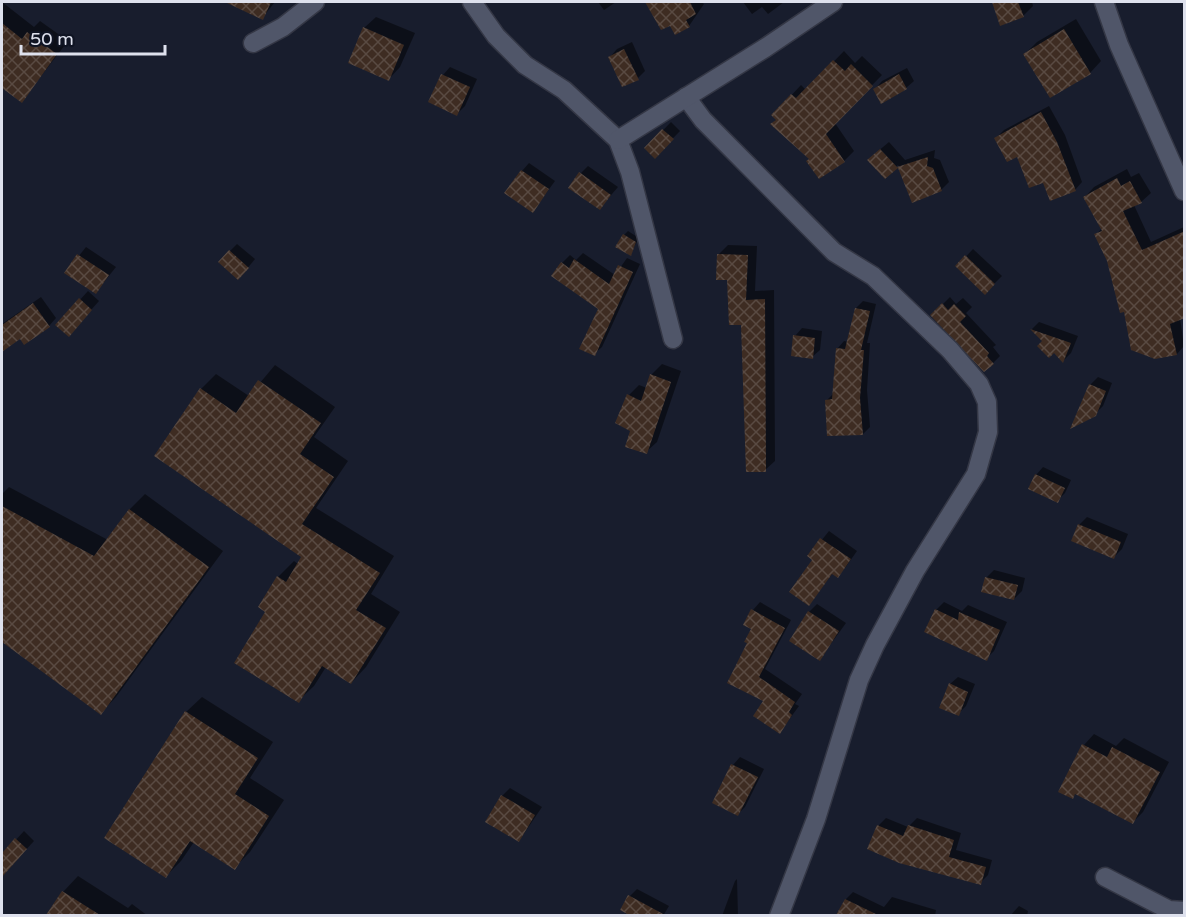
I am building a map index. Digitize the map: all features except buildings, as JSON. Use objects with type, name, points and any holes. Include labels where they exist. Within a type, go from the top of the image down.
[{"type":"street","points":[[253,44],[282,27],[315,2]]},
{"type":"street","points":[[472,2],[496,36],[525,66],[564,90],[618,140],[630,172],[673,339]]},
{"type":"street","points":[[618,140],[834,2]]},
{"type":"street","points":[[1104,2],[1119,45],[1185,191]]},
{"type":"street","points":[[686,97],[703,120],[834,252],[873,276],[950,350],[979,384],[987,402],[988,432],[976,474],[915,571],[867,662],[816,819],[779,915]]},
{"type":"street","points":[[1106,877],[1169,910],[1185,911]]}]
